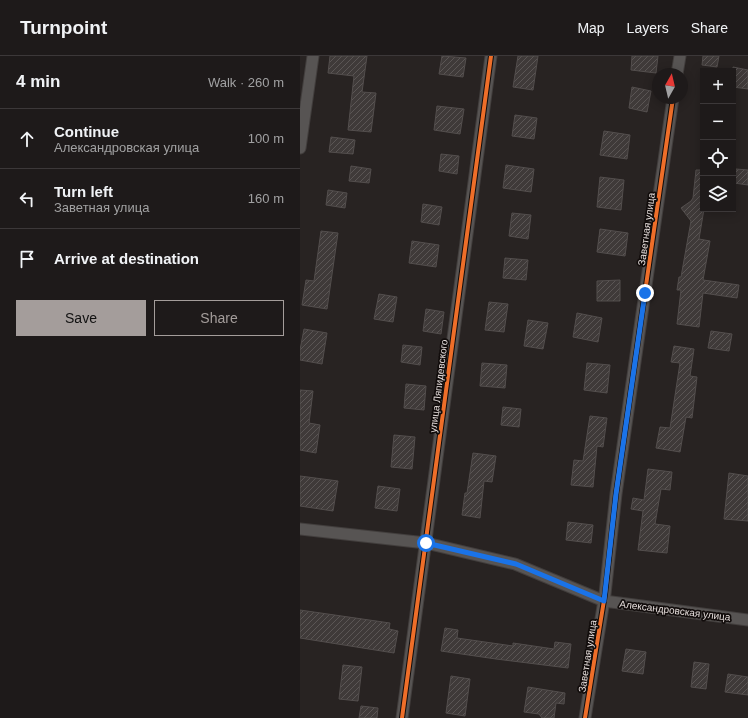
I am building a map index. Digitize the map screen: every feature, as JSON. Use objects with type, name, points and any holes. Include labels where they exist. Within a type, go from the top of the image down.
[{"type":"street","points":[[300,148],[313,56]]},
{"type":"street","name":"улица Ляпидевского","points":[[402,718],[449,358],[491,56]]},
{"type":"street","points":[[678,68],[680,56]]},
{"type":"street","name":"Заветная улица","points":[[585,718],[604,601],[618,479],[672,104]]},
{"type":"street","name":"Александровская улица","points":[[300,529],[426,543],[516,564],[604,601],[748,620]]},
{"type":"building","points":[[330,56],[367,56],[362,92],[376,93],[371,132],[348,130],[354,76],[328,73]]},
{"type":"building","points":[[442,56],[466,58],[463,77],[439,74]]},
{"type":"building","points":[[518,56],[538,56],[533,90],[513,87]]},
{"type":"building","points":[[632,56],[658,56],[657,68],[652,68],[652,73],[631,70]]},
{"type":"building","points":[[703,56],[719,56],[717,67],[702,65]]},
{"type":"building","points":[[733,67],[748,70],[748,89],[736,87],[736,68]]},
{"type":"building","points":[[632,87],[651,91],[647,112],[629,108]]},
{"type":"building","points":[[437,106],[464,109],[460,134],[434,130]]},
{"type":"building","points":[[515,115],[537,118],[534,139],[512,136]]},
{"type":"building","points":[[604,131],[630,135],[627,159],[600,155]]},
{"type":"building","points":[[331,137],[355,140],[353,154],[329,152]]},
{"type":"building","points":[[441,154],[459,156],[457,174],[439,171]]},
{"type":"building","points":[[506,165],[534,169],[531,192],[503,188]]},
{"type":"building","points":[[351,166],[371,169],[369,183],[349,181]]},
{"type":"building","points":[[736,169],[748,170],[748,185],[736,183]]},
{"type":"building","points":[[696,170],[700,170],[700,212],[704,212],[699,239],[710,241],[703,280],[739,285],[737,298],[703,293],[699,327],[677,324],[681,290],[677,290],[679,277],[681,277],[691,221],[681,208],[693,198]]},
{"type":"building","points":[[600,177],[624,180],[621,210],[597,207]]},
{"type":"building","points":[[328,190],[347,193],[345,208],[326,205]]},
{"type":"building","points":[[423,204],[442,207],[439,225],[421,222]]},
{"type":"building","points":[[512,213],[531,215],[528,239],[509,236]]},
{"type":"building","points":[[600,229],[628,233],[625,256],[597,252]]},
{"type":"building","points":[[321,231],[338,233],[327,309],[302,305],[306,280],[314,281]]},
{"type":"building","points":[[412,241],[439,245],[436,267],[409,263]]},
{"type":"building","points":[[505,258],[528,260],[526,280],[503,278]]},
{"type":"building","points":[[620,280],[620,301],[597,301],[597,281]]},
{"type":"building","points":[[379,294],[397,297],[393,322],[374,319]]},
{"type":"building","points":[[489,302],[508,304],[504,332],[485,330]]},
{"type":"building","points":[[426,309],[444,312],[441,334],[423,331]]},
{"type":"building","points":[[577,313],[602,318],[598,342],[573,337]]},
{"type":"building","points":[[528,320],[548,323],[543,349],[524,346]]},
{"type":"building","points":[[304,329],[327,333],[322,364],[300,360],[300,350]]},
{"type":"building","points":[[711,331],[732,334],[729,351],[708,348]]},
{"type":"building","points":[[403,345],[422,347],[420,365],[401,362]]},
{"type":"building","points":[[674,346],[694,349],[690,376],[697,377],[692,418],[686,417],[680,452],[656,448],[660,427],[670,428],[680,363],[671,362]]},
{"type":"building","points":[[482,363],[507,365],[505,388],[480,386]]},
{"type":"building","points":[[587,363],[610,365],[607,393],[584,390]]},
{"type":"building","points":[[406,384],[426,386],[424,410],[404,408]]},
{"type":"building","points":[[300,390],[313,391],[309,423],[320,425],[316,453],[300,450]]},
{"type":"building","points":[[503,407],[521,409],[519,427],[501,425]]},
{"type":"building","points":[[590,416],[607,418],[603,447],[597,446],[593,487],[571,485],[574,460],[583,461]]},
{"type":"building","points":[[394,435],[415,437],[412,469],[391,467]]},
{"type":"building","points":[[473,453],[496,456],[492,482],[484,481],[480,518],[462,515]]},
{"type":"building","points":[[648,469],[672,472],[670,490],[661,489],[655,524],[670,526],[667,553],[638,550],[643,511],[631,509],[633,498],[644,500]]},
{"type":"building","points":[[729,473],[748,476],[748,521],[724,519]]},
{"type":"building","points":[[300,476],[338,481],[333,511],[300,506]]},
{"type":"building","points":[[378,486],[400,489],[397,511],[375,508]]},
{"type":"building","points":[[568,522],[593,525],[591,543],[566,540]]},
{"type":"building","points":[[300,610],[390,623],[389,629],[398,631],[394,653],[300,638]]},
{"type":"building","points":[[445,628],[458,630],[457,638],[513,646],[513,643],[554,649],[555,642],[571,644],[568,668],[441,651]]},
{"type":"building","points":[[626,649],[646,652],[643,674],[622,671]]},
{"type":"building","points":[[694,662],[709,664],[706,689],[691,687]]},
{"type":"building","points":[[343,665],[362,667],[358,701],[339,699]]},
{"type":"building","points":[[728,674],[748,677],[748,695],[725,692]]},
{"type":"building","points":[[451,676],[470,679],[465,716],[446,713]]},
{"type":"building","points":[[528,687],[565,693],[564,704],[556,703],[554,718],[542,718],[539,714],[524,712]]},
{"type":"building","points":[[361,706],[378,708],[377,718],[359,718]]},
{"type":"cycle path","points":[[402,718],[491,56]]},
{"type":"cycle path","points":[[585,718],[605,594],[616,494],[672,104]]},
{"type":"route","points":[[426,543],[516,564],[604,601],[616,494],[645,293]]}]
